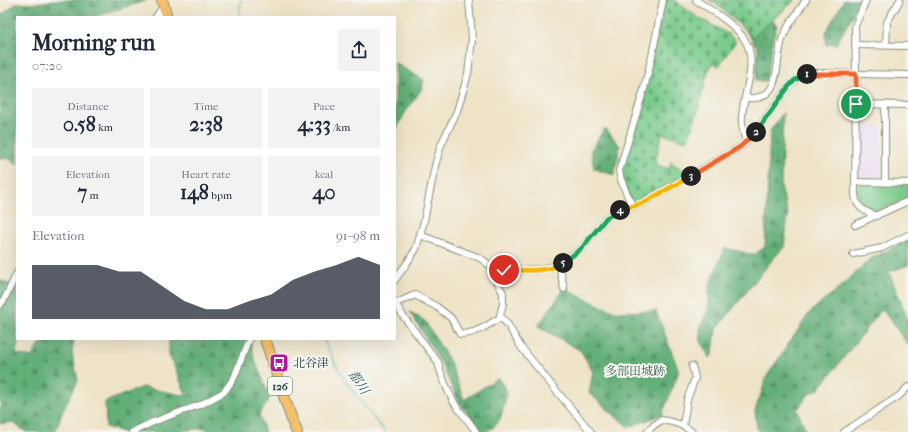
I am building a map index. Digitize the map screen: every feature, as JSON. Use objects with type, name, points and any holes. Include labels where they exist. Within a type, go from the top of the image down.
[{"type":"highway","points":[[163,3],[167,16]]},
{"type":"highway","name":"126","points":[[265,340],[297,432]]},
{"type":"street","points":[[396,279],[416,249],[424,221],[435,166],[441,145],[457,111],[468,74],[472,39],[469,0]]},
{"type":"street","points":[[632,206],[621,180],[619,171],[644,89],[663,0]]},
{"type":"street","points":[[696,0],[725,20],[740,34],[747,44],[751,65],[742,118],[746,142]]},
{"type":"street","points":[[745,98],[754,99],[763,97],[774,85],[779,48],[783,35],[806,0]]},
{"type":"street","points":[[866,0],[855,26],[855,182],[857,204],[865,211],[877,216]]},
{"type":"street","points":[[886,46],[887,22],[900,0]]},
{"type":"street","points":[[156,16],[163,3]]},
{"type":"street","points":[[855,45],[908,46]]},
{"type":"street","points":[[420,235],[480,258],[495,269],[543,269],[559,265],[582,248],[606,218],[615,212],[651,199],[746,142],[754,134],[795,80],[809,73],[908,75]]},
{"type":"street","points":[[856,104],[908,105]]},
{"type":"street","points":[[885,104],[885,182]]},
{"type":"street","points":[[855,182],[908,183]]},
{"type":"street","points":[[855,225],[908,202]]},
{"type":"street","points":[[853,254],[882,248],[908,235]]},
{"type":"street","points":[[559,265],[564,289]]},
{"type":"street","points":[[495,269],[495,278],[503,293],[503,304],[500,315],[501,318],[508,325],[521,347],[591,432]]},
{"type":"street","points":[[0,305],[16,275]]},
{"type":"street","points":[[476,432],[472,424],[454,403],[439,370],[438,362],[403,316],[396,303],[415,295],[437,307],[451,318],[460,334],[468,334],[480,330],[501,318]]},
{"type":"street","points":[[132,432],[153,422],[202,404],[224,392],[234,378],[250,340]]},
{"type":"street","points":[[683,426],[687,400],[696,378],[692,366]]},
{"type":"street","points":[[844,432],[899,396],[908,387]]},
{"type":"street","points":[[647,432],[662,420],[671,421],[692,432]]},
{"type":"shaded area","points":[[856,126],[881,126],[881,178],[879,180],[859,179],[856,177]]},
{"type":"green space","points":[[57,0],[148,0],[96,16],[16,16],[16,164],[8,158],[0,158],[0,16],[17,3],[31,4]]},
{"type":"green space","points":[[666,0],[674,0],[697,17],[728,34],[736,41],[719,66],[713,63],[708,71],[697,114],[687,141],[662,134],[655,164],[669,169],[671,162],[687,173],[650,196],[633,204],[624,184],[622,170]]},
{"type":"green space","points":[[709,0],[795,0],[753,37],[716,4]]},
{"type":"green space","points":[[844,0],[864,0],[836,44],[826,45],[826,32]]},
{"type":"green space","points":[[760,3],[777,26],[773,38],[766,81],[756,81],[758,49],[731,8]]},
{"type":"green space","points":[[396,64],[424,80],[421,90],[405,113],[396,130]]},
{"type":"green space","points":[[783,113],[781,187],[788,215],[784,247],[716,330],[713,352],[710,358],[701,343],[700,328],[709,306],[709,287],[725,248],[754,255],[765,247],[770,131]]},
{"type":"green space","points":[[605,128],[620,146],[614,175],[594,169],[591,150]]},
{"type":"green space","points":[[859,184],[908,185],[908,198],[888,207],[874,210],[868,209],[862,206],[858,197]]},
{"type":"green space","points":[[908,240],[908,265],[889,272],[908,320],[908,345],[882,309],[819,389],[809,394],[797,410],[807,432],[763,432],[757,429],[755,411],[767,376],[810,312],[844,284],[870,259]]},
{"type":"green space","points":[[0,280],[16,288],[16,340],[19,340],[16,354],[31,357],[43,340],[74,340],[72,353],[78,381],[64,408],[55,432],[26,432],[12,422],[0,424]]},
{"type":"green space","name":"多部田城跡","points":[[564,289],[615,312],[656,311],[679,371],[662,415],[628,427],[589,393],[593,372],[581,351],[538,326]]},
{"type":"green space","points":[[410,312],[425,321],[450,362],[464,400],[498,378],[507,391],[500,418],[493,428],[487,431],[479,432],[474,421],[460,404],[440,361]]},
{"type":"green space","points":[[169,340],[250,340],[254,358],[270,398],[259,415],[265,432],[209,432],[205,428],[169,432],[123,432],[106,427],[105,402],[142,387],[187,396],[169,355]]},
{"type":"waterway","name":"都川","points":[[239,16],[241,0]]},
{"type":"waterway","name":"都川","points":[[324,340],[347,384],[385,432]]},
{"type":"place","name":"北谷津","points":[[279,363]]},
{"type":"route","points":[[504,270],[552,268],[572,257],[582,248],[606,218],[615,212],[643,203],[740,147],[754,134],[789,86],[802,76],[809,73],[856,74],[856,104]]}]
